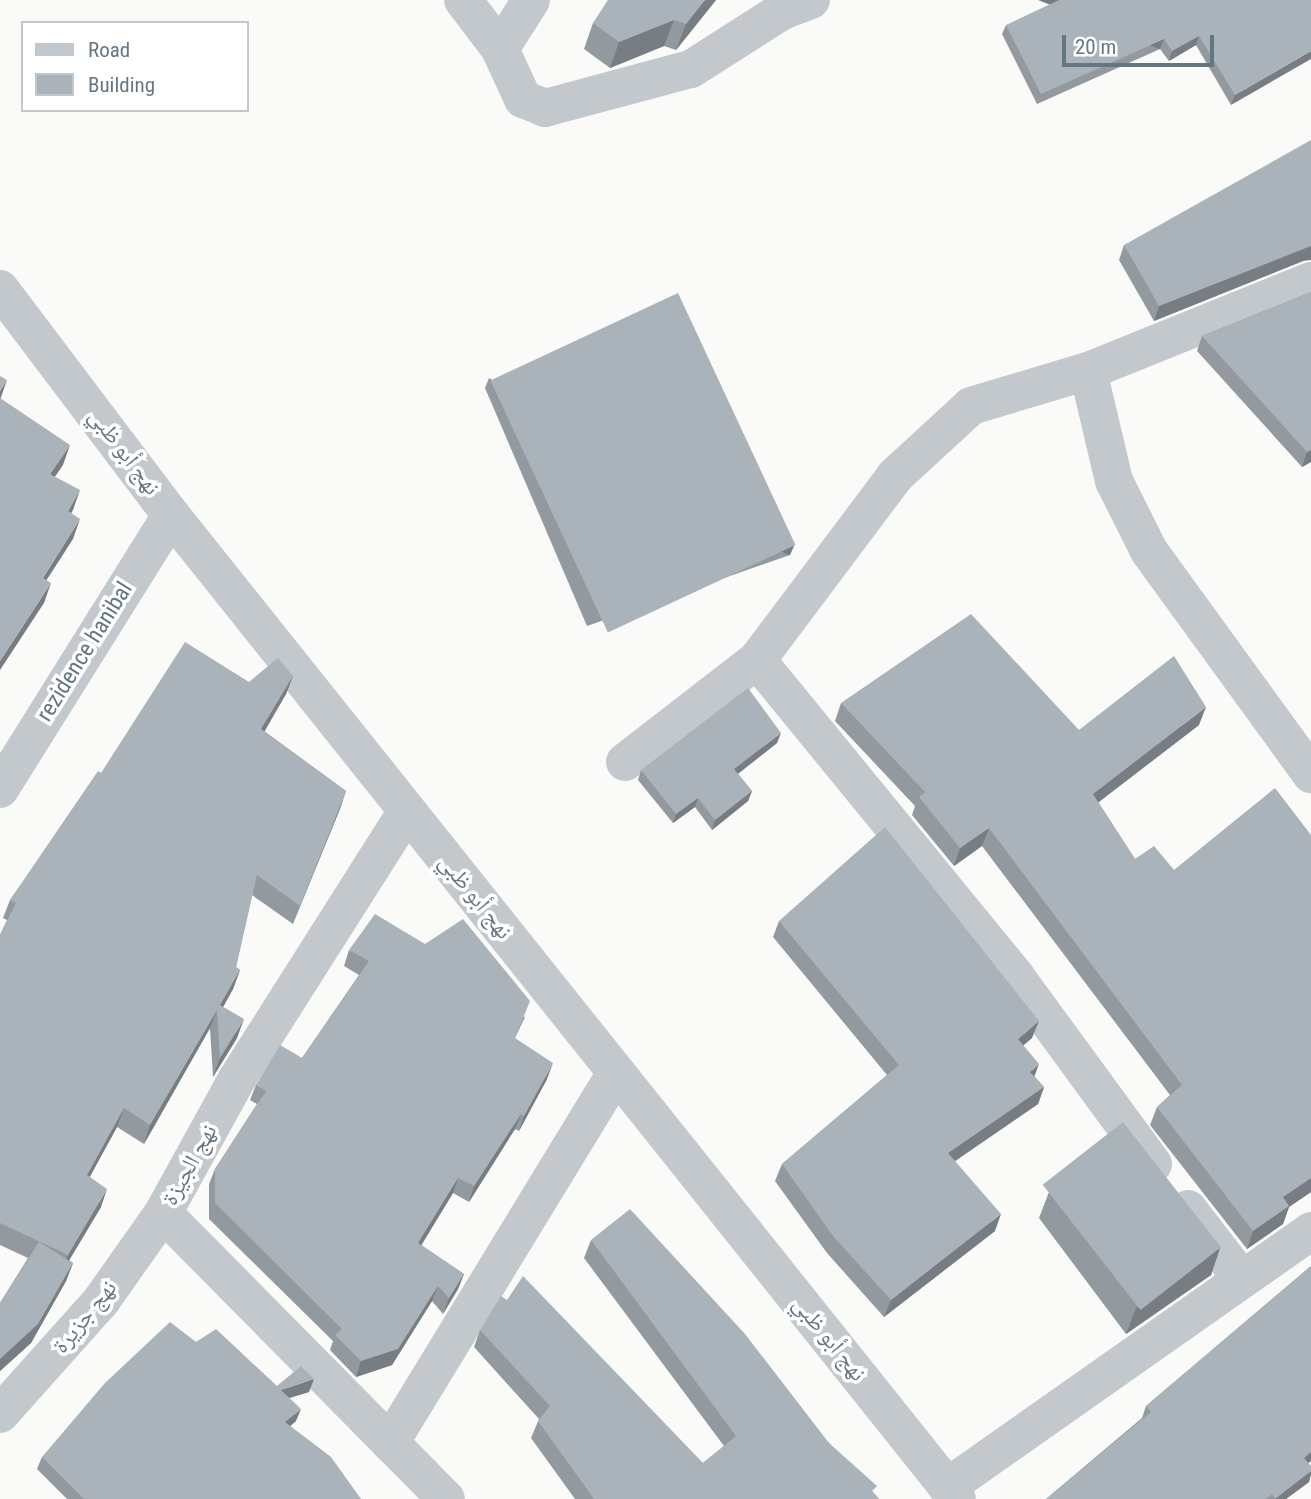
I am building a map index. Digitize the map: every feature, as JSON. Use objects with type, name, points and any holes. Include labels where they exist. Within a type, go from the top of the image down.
[{"type":"street","points":[[463,0],[500,49],[523,99],[545,108],[691,69],[782,11],[811,0]]},
{"type":"street","points":[[500,49],[531,0]]},
{"type":"street","points":[[625,762],[757,660],[895,476],[971,406],[1088,371],[1311,281]]},
{"type":"street","name":"نهج أبو ظبي","points":[[0,289],[171,515],[952,1493]]},
{"type":"street","points":[[1088,371],[1114,481],[1149,551],[1311,774]]},
{"type":"street","name":"rezidence hanibal","points":[[0,789],[171,515]]},
{"type":"street","points":[[757,660],[1016,977],[1105,1102],[1242,1279]]},
{"type":"street","name":"نهج الجيزة","points":[[407,811],[237,1079],[163,1213],[446,1499]]},
{"type":"street","points":[[390,1443],[616,1073]]},
{"type":"street","name":"نهج جزيرة","points":[[0,1414],[101,1301],[163,1213]]},
{"type":"street","points":[[952,1493],[1311,1231]]},
{"type":"building","points":[[608,0],[705,0],[686,24],[674,20],[619,42],[593,23]]},
{"type":"building","points":[[1059,0],[1311,0],[1311,51],[1235,95],[1199,36],[1172,51],[1164,39],[1041,94],[1006,25]]},
{"type":"building","points":[[1311,140],[1311,246],[1159,306],[1124,245]]},
{"type":"building","points":[[1311,292],[1311,450],[1307,452],[1202,336]]},
{"type":"building","points":[[678,293],[795,545],[608,632],[490,380]]},
{"type":"building","points":[[0,376],[7,380],[0,391]]},
{"type":"building","points":[[0,398],[70,445],[50,474],[80,490],[68,511],[80,519],[43,578],[51,583],[0,661]]},
{"type":"building","points":[[971,614],[1079,730],[1174,656],[1206,707],[1093,794],[1135,859],[1154,846],[1174,870],[1275,788],[1311,835],[1311,1178],[1283,1197],[1289,1206],[1253,1231],[1157,1107],[1182,1085],[989,828],[960,848],[919,797],[925,792],[841,703]]},
{"type":"building","points":[[185,642],[249,682],[278,658],[293,676],[261,729],[346,791],[300,906],[257,875],[236,967],[240,970],[220,1005],[244,1019],[220,1058],[217,1010],[150,1125],[124,1108],[87,1175],[107,1189],[68,1255],[0,1223],[0,935],[16,903],[10,900],[98,771],[101,773]]},
{"type":"building","points":[[748,688],[781,733],[734,769],[752,791],[715,820],[698,798],[676,814],[641,770]]},
{"type":"building","points":[[885,827],[1039,1021],[1018,1039],[1039,1064],[1030,1072],[1044,1087],[948,1153],[1001,1214],[891,1300],[833,1236],[782,1164],[899,1065],[779,921]]},
{"type":"building","points":[[375,914],[425,944],[463,919],[530,1001],[515,1038],[553,1063],[524,1116],[521,1114],[474,1186],[458,1178],[418,1243],[464,1274],[449,1298],[438,1286],[398,1349],[361,1361],[335,1335],[342,1329],[215,1203],[215,1169],[266,1091],[256,1085],[280,1045],[302,1058],[369,961],[349,950]]},
{"type":"building","points":[[1123,1122],[1221,1247],[1141,1310],[1043,1185]]},
{"type":"building","points":[[630,1209],[745,1334],[829,1443],[877,1486],[872,1491],[879,1499],[594,1499],[538,1421],[550,1406],[480,1330],[501,1296],[507,1300],[523,1276],[703,1463],[736,1436],[591,1240]]},
{"type":"building","points":[[39,1242],[73,1263],[38,1324],[0,1359],[0,1303]]},
{"type":"building","points":[[1311,1266],[1311,1452],[1304,1458],[1311,1466],[1311,1471],[1275,1499],[1272,1494],[1266,1499],[1046,1499],[1151,1412],[1146,1406]]},
{"type":"building","points":[[170,1322],[196,1342],[216,1329],[277,1386],[301,1366],[314,1379],[281,1390],[301,1409],[285,1422],[331,1457],[361,1499],[84,1499],[42,1457],[105,1383]]}]
